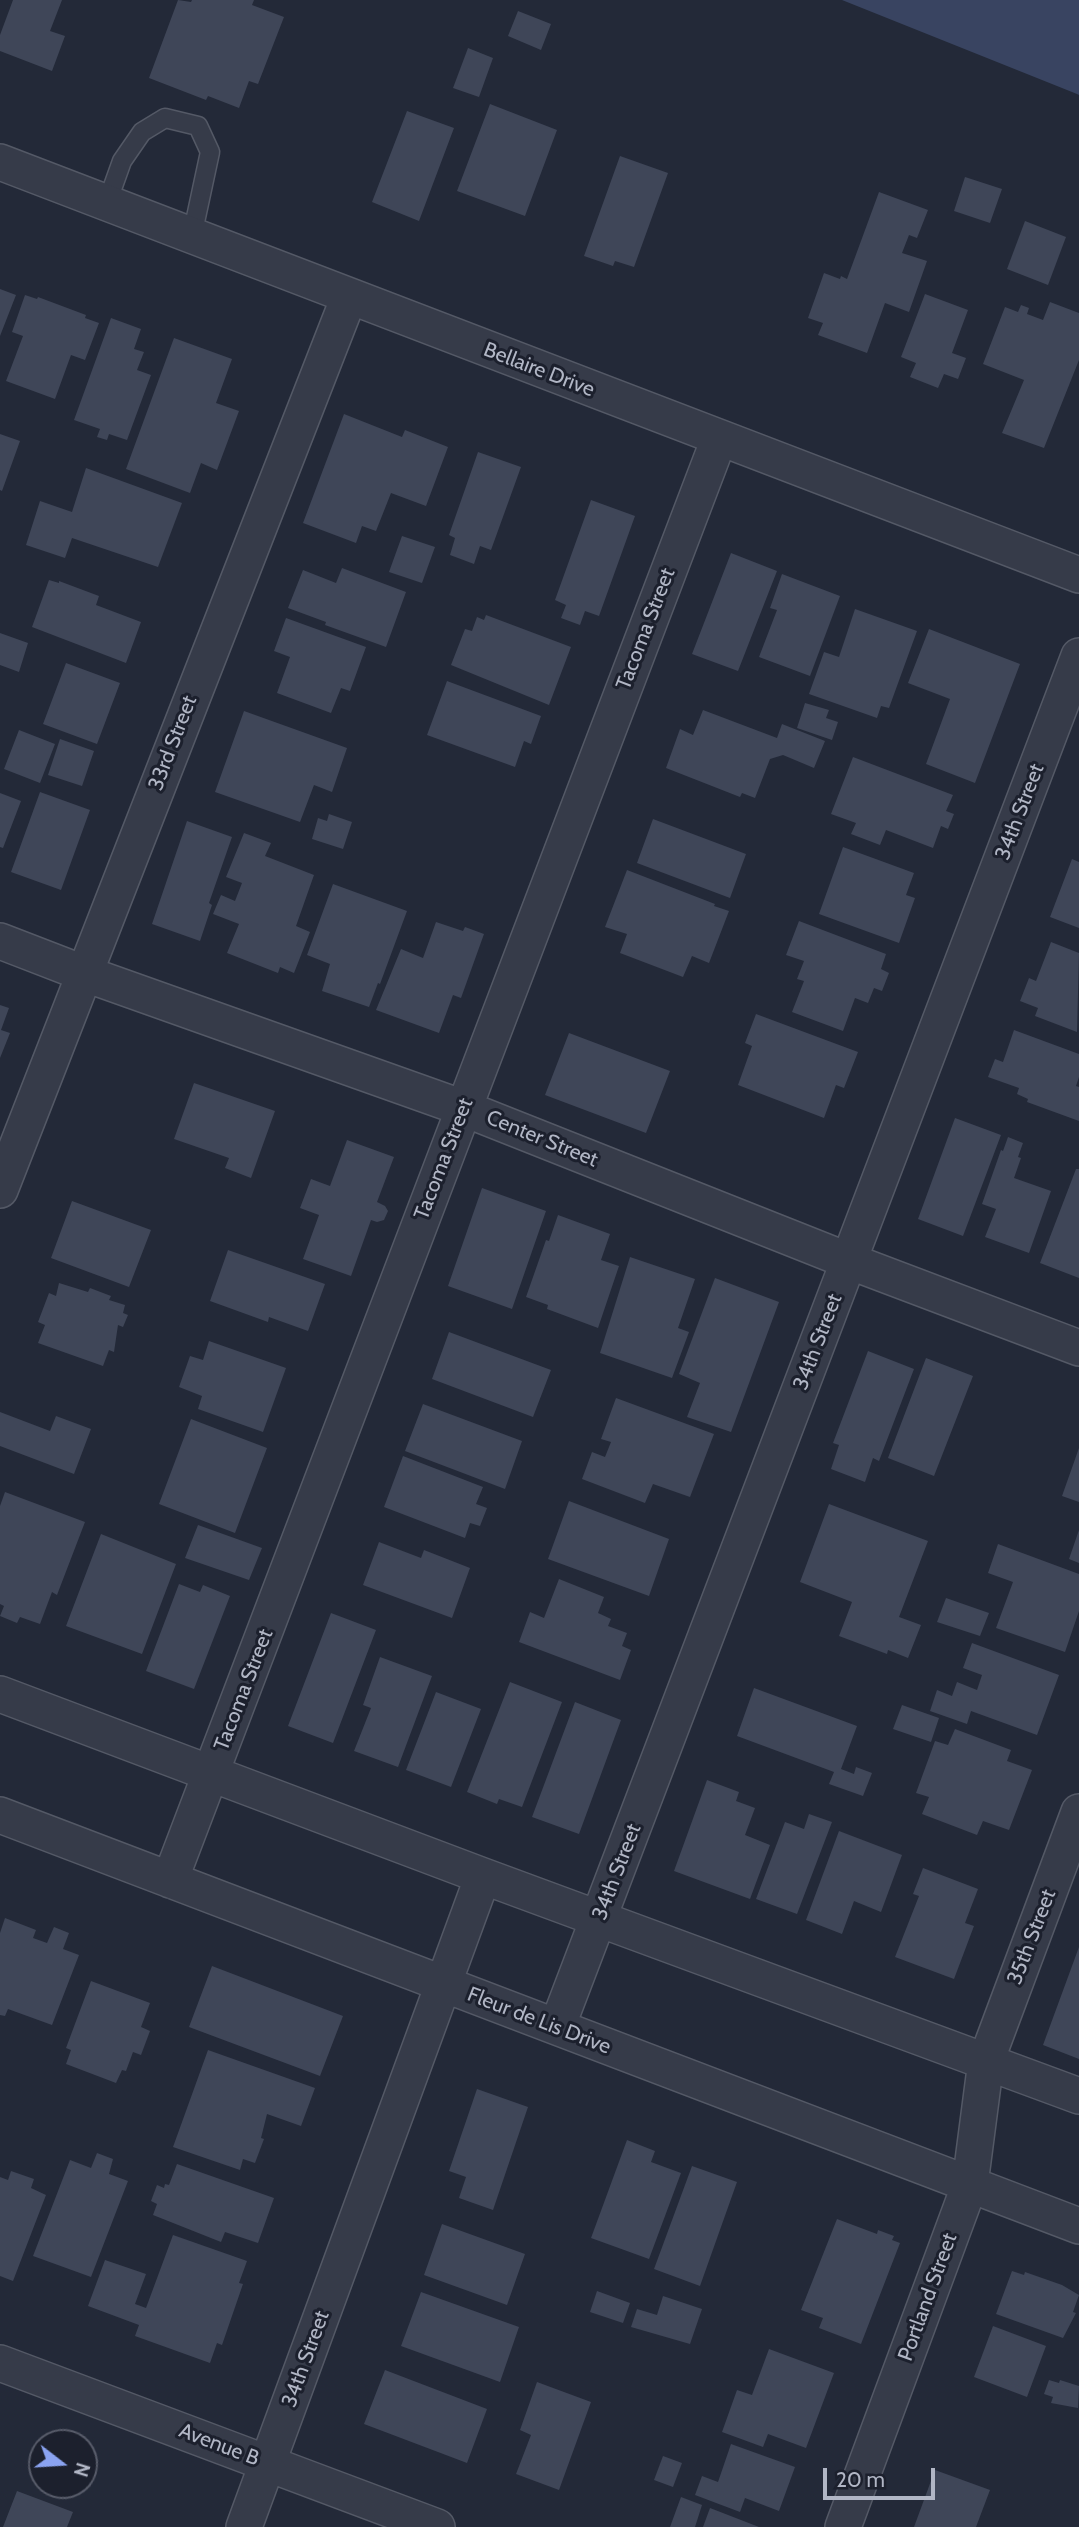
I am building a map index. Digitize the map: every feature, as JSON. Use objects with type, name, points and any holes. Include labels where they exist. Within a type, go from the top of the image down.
[{"type":"street","name":"Bellaire Drive","points":[[0,162],[1079,575]]},
{"type":"street","name":"33rd Street","points":[[0,1190],[349,297]]},
{"type":"street","name":"Tacoma Street","points":[[170,1880],[719,439]]},
{"type":"street","name":"34th Street","points":[[556,2027],[1079,656]]},
{"type":"street","name":"Center Street","points":[[0,941],[83,974],[463,1108],[849,1261],[1079,1348]]},
{"type":"street","points":[[0,1694],[1079,2096]]},
{"type":"street","name":"35th Street","points":[[986,2061],[1079,1812]]},
{"type":"street","name":"Fleur de Lis Drive","points":[[0,1815],[1079,2226]]},
{"type":"street","name":"34th Street","points":[[244,2527],[483,1876]]},
{"type":"street","name":"Portland Street","points":[[843,2527],[970,2184],[986,2061]]},
{"type":"street","name":"Avenue B","points":[[0,2363],[437,2527]]},
{"type":"lane","points":[[107,203],[122,161],[142,132],[165,118],[198,126],[210,152],[191,236]]},
{"type":"water","points":[[842,0],[1079,0],[1079,95],[1077,94]]},
{"type":"building","points":[[13,0],[62,0],[50,31],[65,36],[52,71],[0,51],[0,35]]},
{"type":"building","points":[[178,0],[254,0],[252,5],[284,17],[258,84],[249,81],[239,108],[208,96],[206,100],[149,78]]},
{"type":"building","points":[[518,11],[551,24],[541,50],[508,36]]},
{"type":"building","points":[[468,48],[493,58],[479,97],[453,88]]},
{"type":"building","points":[[490,104],[557,130],[525,216],[457,191]]},
{"type":"building","points":[[407,111],[454,128],[419,221],[372,202]]},
{"type":"building","points":[[620,156],[668,173],[634,267],[615,261],[613,266],[584,256]]},
{"type":"building","points":[[965,177],[1002,189],[990,223],[954,211]]},
{"type":"building","points":[[879,192],[928,210],[917,238],[909,235],[902,253],[927,261],[909,312],[885,303],[867,353],[818,335],[823,323],[808,318],[824,273],[847,279]]},
{"type":"building","points":[[1025,221],[1066,237],[1048,285],[1007,269]]},
{"type":"building","points":[[0,289],[16,295],[0,336]]},
{"type":"building","points":[[925,294],[968,310],[952,353],[966,358],[958,379],[944,374],[938,388],[910,377],[916,363],[901,357]]},
{"type":"building","points":[[25,295],[37,299],[38,297],[86,315],[85,318],[99,323],[85,360],[71,355],[55,399],[6,381],[23,336],[12,332]]},
{"type":"building","points":[[1050,302],[1079,313],[1079,360],[1044,448],[1002,433],[1024,380],[983,364],[1005,307],[1018,312],[1021,305],[1029,308],[1027,314],[1043,320]]},
{"type":"building","points":[[111,318],[141,329],[134,349],[144,352],[137,370],[151,375],[127,440],[109,434],[107,440],[97,437],[100,429],[74,420]]},
{"type":"building","points":[[174,338],[232,359],[216,403],[239,411],[217,470],[201,463],[190,493],[126,469]]},
{"type":"building","points":[[344,414],[402,437],[405,430],[448,447],[426,506],[391,493],[376,531],[362,526],[356,543],[303,523]]},
{"type":"building","points":[[0,434],[20,441],[2,491],[0,490]]},
{"type":"building","points":[[478,452],[521,467],[491,550],[480,546],[474,564],[450,555],[455,538],[449,535]]},
{"type":"building","points":[[86,468],[182,503],[158,567],[72,538],[65,558],[26,545],[40,501],[72,512]]},
{"type":"building","points":[[591,500],[635,516],[599,616],[585,611],[580,625],[561,618],[566,605],[555,600]]},
{"type":"building","points":[[402,536],[435,547],[422,583],[389,572]]},
{"type":"building","points":[[731,553],[777,571],[738,671],[692,654]]},
{"type":"building","points":[[342,568],[406,592],[386,647],[325,625],[326,622],[288,608],[303,570],[336,583]]},
{"type":"building","points":[[782,574],[840,596],[810,676],[759,657],[777,610],[770,608]]},
{"type":"building","points":[[49,580],[99,596],[96,605],[141,622],[126,663],[32,627]]},
{"type":"building","points":[[855,609],[917,631],[889,708],[881,706],[877,718],[809,694],[824,652],[839,657]]},
{"type":"building","points":[[486,615],[571,647],[549,705],[451,665],[465,629],[472,631],[477,617],[484,620]]},
{"type":"building","points":[[286,618],[366,647],[350,691],[341,688],[331,713],[277,693],[290,657],[274,651]]},
{"type":"building","points":[[929,629],[1020,664],[975,783],[926,764],[950,699],[908,683]]},
{"type":"building","points":[[0,633],[28,643],[19,672],[0,665]]},
{"type":"building","points":[[66,663],[120,683],[97,744],[43,724]]},
{"type":"building","points":[[447,681],[541,716],[531,744],[524,741],[515,767],[427,735]]},
{"type":"building","points":[[805,703],[829,710],[826,718],[838,722],[832,740],[797,728]]},
{"type":"building","points":[[703,710],[777,738],[782,724],[825,741],[814,768],[783,755],[770,759],[755,798],[742,793],[740,797],[666,768],[680,729],[693,735]]},
{"type":"building","points":[[244,711],[347,748],[332,792],[314,785],[300,822],[215,792]]},
{"type":"building","points":[[19,730],[55,744],[40,783],[4,769]]},
{"type":"building","points":[[60,739],[94,751],[82,786],[48,775]]},
{"type":"building","points":[[853,757],[953,795],[946,811],[954,814],[948,829],[941,826],[933,848],[886,830],[880,845],[851,834],[856,823],[831,814]]},
{"type":"building","points":[[40,792],[90,810],[61,890],[11,872]]},
{"type":"building","points":[[0,793],[21,801],[3,848],[0,847]]},
{"type":"building","points":[[329,814],[352,822],[343,849],[312,839],[318,818],[327,821]]},
{"type":"building","points":[[653,819],[746,854],[730,898],[637,863]]},
{"type":"building","points":[[187,821],[232,837],[209,903],[212,905],[200,941],[152,924]]},
{"type":"building","points":[[244,833],[271,843],[265,856],[314,875],[296,926],[310,932],[294,973],[280,967],[278,973],[227,953],[239,924],[213,914],[221,895],[235,901],[242,883],[226,877]]},
{"type":"building","points":[[843,847],[914,873],[906,895],[915,898],[899,943],[819,914]]},
{"type":"building","points":[[1072,859],[1079,862],[1079,928],[1050,917]]},
{"type":"building","points":[[627,870],[729,911],[709,963],[692,956],[683,977],[620,953],[627,934],[605,927]]},
{"type":"building","points":[[333,884],[407,911],[369,1007],[322,991],[330,964],[307,955]]},
{"type":"building","points":[[799,921],[886,954],[881,969],[889,973],[882,991],[874,988],[868,1003],[855,998],[843,1031],[792,1012],[804,981],[797,979],[804,961],[786,955]]},
{"type":"building","points":[[436,922],[463,931],[465,927],[484,934],[461,998],[453,995],[439,1033],[376,1010],[401,949],[423,958]]},
{"type":"building","points":[[1051,942],[1079,953],[1077,1032],[1035,1016],[1038,1008],[1020,1001],[1029,978],[1036,981]]},
{"type":"building","points":[[0,1005],[9,1008],[1,1030],[10,1033],[0,1058]]},
{"type":"building","points":[[756,1014],[858,1052],[844,1088],[836,1085],[824,1118],[738,1085],[752,1046],[745,1043]]},
{"type":"building","points":[[1014,1030],[1079,1054],[1079,1077],[1076,1086],[1079,1087],[1079,1121],[1027,1102],[1028,1099],[1017,1094],[1019,1088],[988,1077],[995,1059],[1003,1062]]},
{"type":"building","points":[[569,1033],[670,1071],[646,1133],[545,1095]]},
{"type":"building","points":[[194,1083],[275,1111],[251,1178],[225,1168],[229,1158],[174,1139]]},
{"type":"building","points":[[955,1118],[1001,1135],[963,1236],[918,1219]]},
{"type":"building","points":[[1008,1137],[1023,1143],[1014,1178],[1051,1191],[1029,1253],[985,1237],[996,1209],[982,1204]]},
{"type":"building","points":[[347,1140],[394,1157],[377,1202],[388,1211],[384,1220],[371,1220],[351,1276],[303,1259],[319,1215],[300,1208],[311,1179],[330,1186]]},
{"type":"building","points":[[1076,1169],[1079,1169],[1079,1278],[1040,1263]]},
{"type":"building","points":[[482,1188],[546,1211],[512,1309],[448,1286]]},
{"type":"building","points":[[72,1201],[151,1230],[129,1287],[51,1258]]},
{"type":"building","points":[[558,1215],[610,1234],[601,1260],[619,1266],[598,1328],[547,1309],[548,1305],[526,1297]]},
{"type":"building","points":[[228,1250],[325,1284],[308,1331],[269,1317],[268,1322],[210,1301]]},
{"type":"building","points":[[630,1257],[695,1279],[678,1328],[689,1332],[672,1378],[600,1353]]},
{"type":"building","points":[[715,1278],[779,1302],[731,1432],[687,1417],[700,1383],[679,1374]]},
{"type":"building","points":[[59,1283],[88,1292],[90,1288],[111,1296],[109,1300],[125,1305],[123,1313],[128,1315],[123,1327],[118,1325],[114,1352],[109,1350],[103,1366],[38,1343],[45,1325],[38,1322],[49,1293],[56,1296]]},
{"type":"building","points":[[449,1332],[551,1370],[533,1417],[432,1379]]},
{"type":"building","points":[[209,1341],[286,1368],[263,1432],[198,1409],[202,1396],[179,1387],[190,1356],[203,1360]]},
{"type":"building","points":[[868,1351],[914,1369],[879,1461],[873,1458],[865,1482],[831,1469],[839,1445],[833,1443]]},
{"type":"building","points":[[926,1358],[973,1376],[934,1476],[888,1458]]},
{"type":"building","points":[[616,1398],[714,1434],[690,1497],[653,1484],[645,1503],[582,1479],[592,1452],[605,1457],[611,1442],[601,1439]]},
{"type":"building","points":[[423,1404],[522,1441],[505,1489],[405,1451]]},
{"type":"building","points":[[0,1412],[50,1431],[56,1416],[91,1429],[74,1474],[0,1446]]},
{"type":"building","points":[[191,1419],[267,1448],[235,1533],[159,1504]]},
{"type":"building","points":[[1079,1448],[1079,1502],[1062,1496]]},
{"type":"building","points":[[403,1456],[483,1487],[476,1504],[487,1508],[480,1526],[470,1523],[465,1538],[384,1507]]},
{"type":"building","points":[[5,1492],[85,1522],[57,1595],[52,1592],[40,1624],[20,1617],[17,1623],[0,1616],[4,1606],[0,1604],[0,1506]]},
{"type":"building","points":[[569,1501],[669,1539],[649,1596],[548,1559]]},
{"type":"building","points":[[829,1504],[928,1541],[899,1617],[921,1625],[908,1658],[888,1650],[887,1654],[839,1636],[852,1602],[800,1582]]},
{"type":"building","points":[[198,1525],[262,1548],[249,1580],[185,1558]]},
{"type":"building","points":[[1079,1530],[1079,1563],[1069,1559]]},
{"type":"building","points":[[101,1534],[176,1564],[142,1654],[66,1626]]},
{"type":"building","points":[[379,1542],[421,1558],[424,1550],[470,1568],[452,1618],[363,1585]]},
{"type":"building","points":[[998,1544],[1079,1574],[1079,1611],[1065,1652],[996,1628],[1013,1582],[988,1573]]},
{"type":"building","points":[[559,1579],[604,1597],[598,1613],[611,1619],[608,1626],[627,1633],[622,1646],[631,1650],[620,1680],[519,1642],[530,1612],[544,1618]]},
{"type":"building","points":[[179,1584],[200,1592],[203,1585],[230,1596],[194,1689],[146,1671]]},
{"type":"building","points":[[946,1598],[989,1613],[980,1636],[937,1622]]},
{"type":"building","points":[[331,1613],[376,1630],[333,1743],[288,1726]]},
{"type":"building","points":[[972,1643],[1059,1675],[1037,1735],[971,1711],[967,1724],[930,1711],[937,1690],[952,1696],[957,1682],[977,1690],[982,1675],[963,1668]]},
{"type":"building","points":[[380,1657],[432,1676],[398,1767],[354,1751],[371,1708],[363,1705]]},
{"type":"building","points":[[510,1682],[562,1702],[522,1807],[499,1799],[497,1804],[467,1792]]},
{"type":"building","points":[[754,1688],[857,1726],[841,1769],[854,1774],[856,1767],[872,1773],[863,1796],[829,1784],[834,1772],[737,1736]]},
{"type":"building","points":[[436,1692],[481,1709],[451,1787],[406,1770]]},
{"type":"building","points":[[575,1702],[621,1720],[579,1834],[532,1817]]},
{"type":"building","points":[[902,1705],[939,1718],[931,1742],[893,1729]]},
{"type":"building","points":[[955,1729],[1011,1750],[1007,1761],[1032,1770],[1009,1830],[983,1821],[977,1835],[922,1814],[929,1797],[916,1793],[935,1741],[948,1745]]},
{"type":"building","points":[[707,1780],[739,1792],[736,1801],[755,1808],[745,1835],[770,1845],[750,1899],[674,1871]]},
{"type":"building","points":[[809,1814],[832,1822],[797,1914],[756,1899],[785,1822],[804,1829]]},
{"type":"building","points":[[839,1831],[902,1855],[881,1912],[854,1901],[842,1934],[806,1920]]},
{"type":"building","points":[[923,1868],[978,1889],[965,1923],[974,1926],[954,1979],[895,1957],[919,1896],[913,1894]]},
{"type":"building","points":[[5,1918],[36,1930],[33,1938],[47,1943],[54,1927],[69,1933],[63,1949],[79,1955],[52,2025],[8,2009],[5,2016],[0,2015],[0,1933]]},
{"type":"building","points":[[1079,1947],[1079,2059],[1043,2045]]},
{"type":"building","points":[[212,1966],[343,2016],[320,2076],[189,2027]]},
{"type":"building","points":[[91,1981],[150,2003],[141,2027],[150,2031],[141,2055],[133,2052],[126,2071],[122,2070],[116,2083],[66,2064],[71,2050],[66,2048]]},
{"type":"building","points":[[208,2050],[315,2088],[301,2126],[267,2114],[261,2138],[264,2139],[255,2163],[243,2159],[240,2170],[173,2147]]},
{"type":"building","points":[[477,2089],[528,2107],[493,2210],[459,2198],[466,2177],[449,2171]]},
{"type":"building","points":[[627,2140],[655,2151],[651,2162],[681,2173],[649,2259],[591,2238]]},
{"type":"building","points":[[97,2153],[113,2159],[109,2174],[128,2181],[91,2277],[33,2256],[70,2160],[91,2168]]},
{"type":"building","points":[[177,2164],[274,2198],[258,2243],[225,2232],[221,2242],[153,2215],[157,2204],[151,2201],[157,2185],[164,2188],[165,2184],[169,2185]]},
{"type":"building","points":[[692,2166],[737,2182],[700,2286],[654,2269]]},
{"type":"building","points":[[11,2171],[34,2179],[31,2188],[46,2195],[13,2281],[0,2276],[0,2177],[8,2180]]},
{"type":"building","points":[[837,2219],[877,2234],[878,2230],[894,2236],[892,2240],[900,2243],[861,2344],[819,2328],[823,2318],[801,2310]]},
{"type":"building","points":[[442,2224],[525,2254],[507,2305],[424,2275]]},
{"type":"building","points":[[173,2235],[247,2261],[239,2283],[243,2284],[222,2345],[217,2343],[210,2363],[135,2336],[139,2325],[88,2306],[105,2260],[146,2274],[135,2304],[146,2308]]},
{"type":"building","points":[[1012,2271],[1024,2275],[1025,2272],[1062,2285],[1079,2295],[1073,2312],[1076,2313],[1063,2338],[996,2314]]},
{"type":"building","points":[[597,2291],[630,2303],[623,2323],[590,2312]]},
{"type":"building","points":[[421,2292],[519,2327],[500,2382],[401,2346]]},
{"type":"building","points":[[663,2296],[702,2309],[690,2344],[631,2327],[637,2309],[657,2315]]},
{"type":"building","points":[[993,2326],[1046,2346],[1027,2397],[974,2377]]},
{"type":"building","points":[[769,2349],[834,2373],[806,2448],[768,2434],[763,2447],[722,2432],[737,2390],[752,2395]]},
{"type":"building","points":[[385,2370],[487,2409],[467,2463],[364,2424]]},
{"type":"building","points":[[1049,2380],[1059,2383],[1060,2380],[1079,2386],[1078,2408],[1051,2403],[1053,2397],[1044,2394]]},
{"type":"building","points":[[537,2382],[591,2402],[559,2490],[516,2474],[531,2435],[520,2430]]},
{"type":"building","points":[[731,2444],[795,2467],[779,2511],[745,2498],[740,2512],[695,2495],[702,2476],[718,2482]]},
{"type":"building","points":[[663,2456],[682,2463],[673,2487],[654,2480]]},
{"type":"building","points":[[935,2470],[990,2490],[976,2527],[914,2527]]},
{"type":"building","points":[[17,2491],[28,2495],[28,2499],[38,2499],[73,2512],[67,2527],[3,2527]]},
{"type":"building","points":[[681,2497],[702,2505],[695,2527],[670,2527]]},
{"type":"building","points":[[710,2508],[759,2527],[703,2527]]}]
